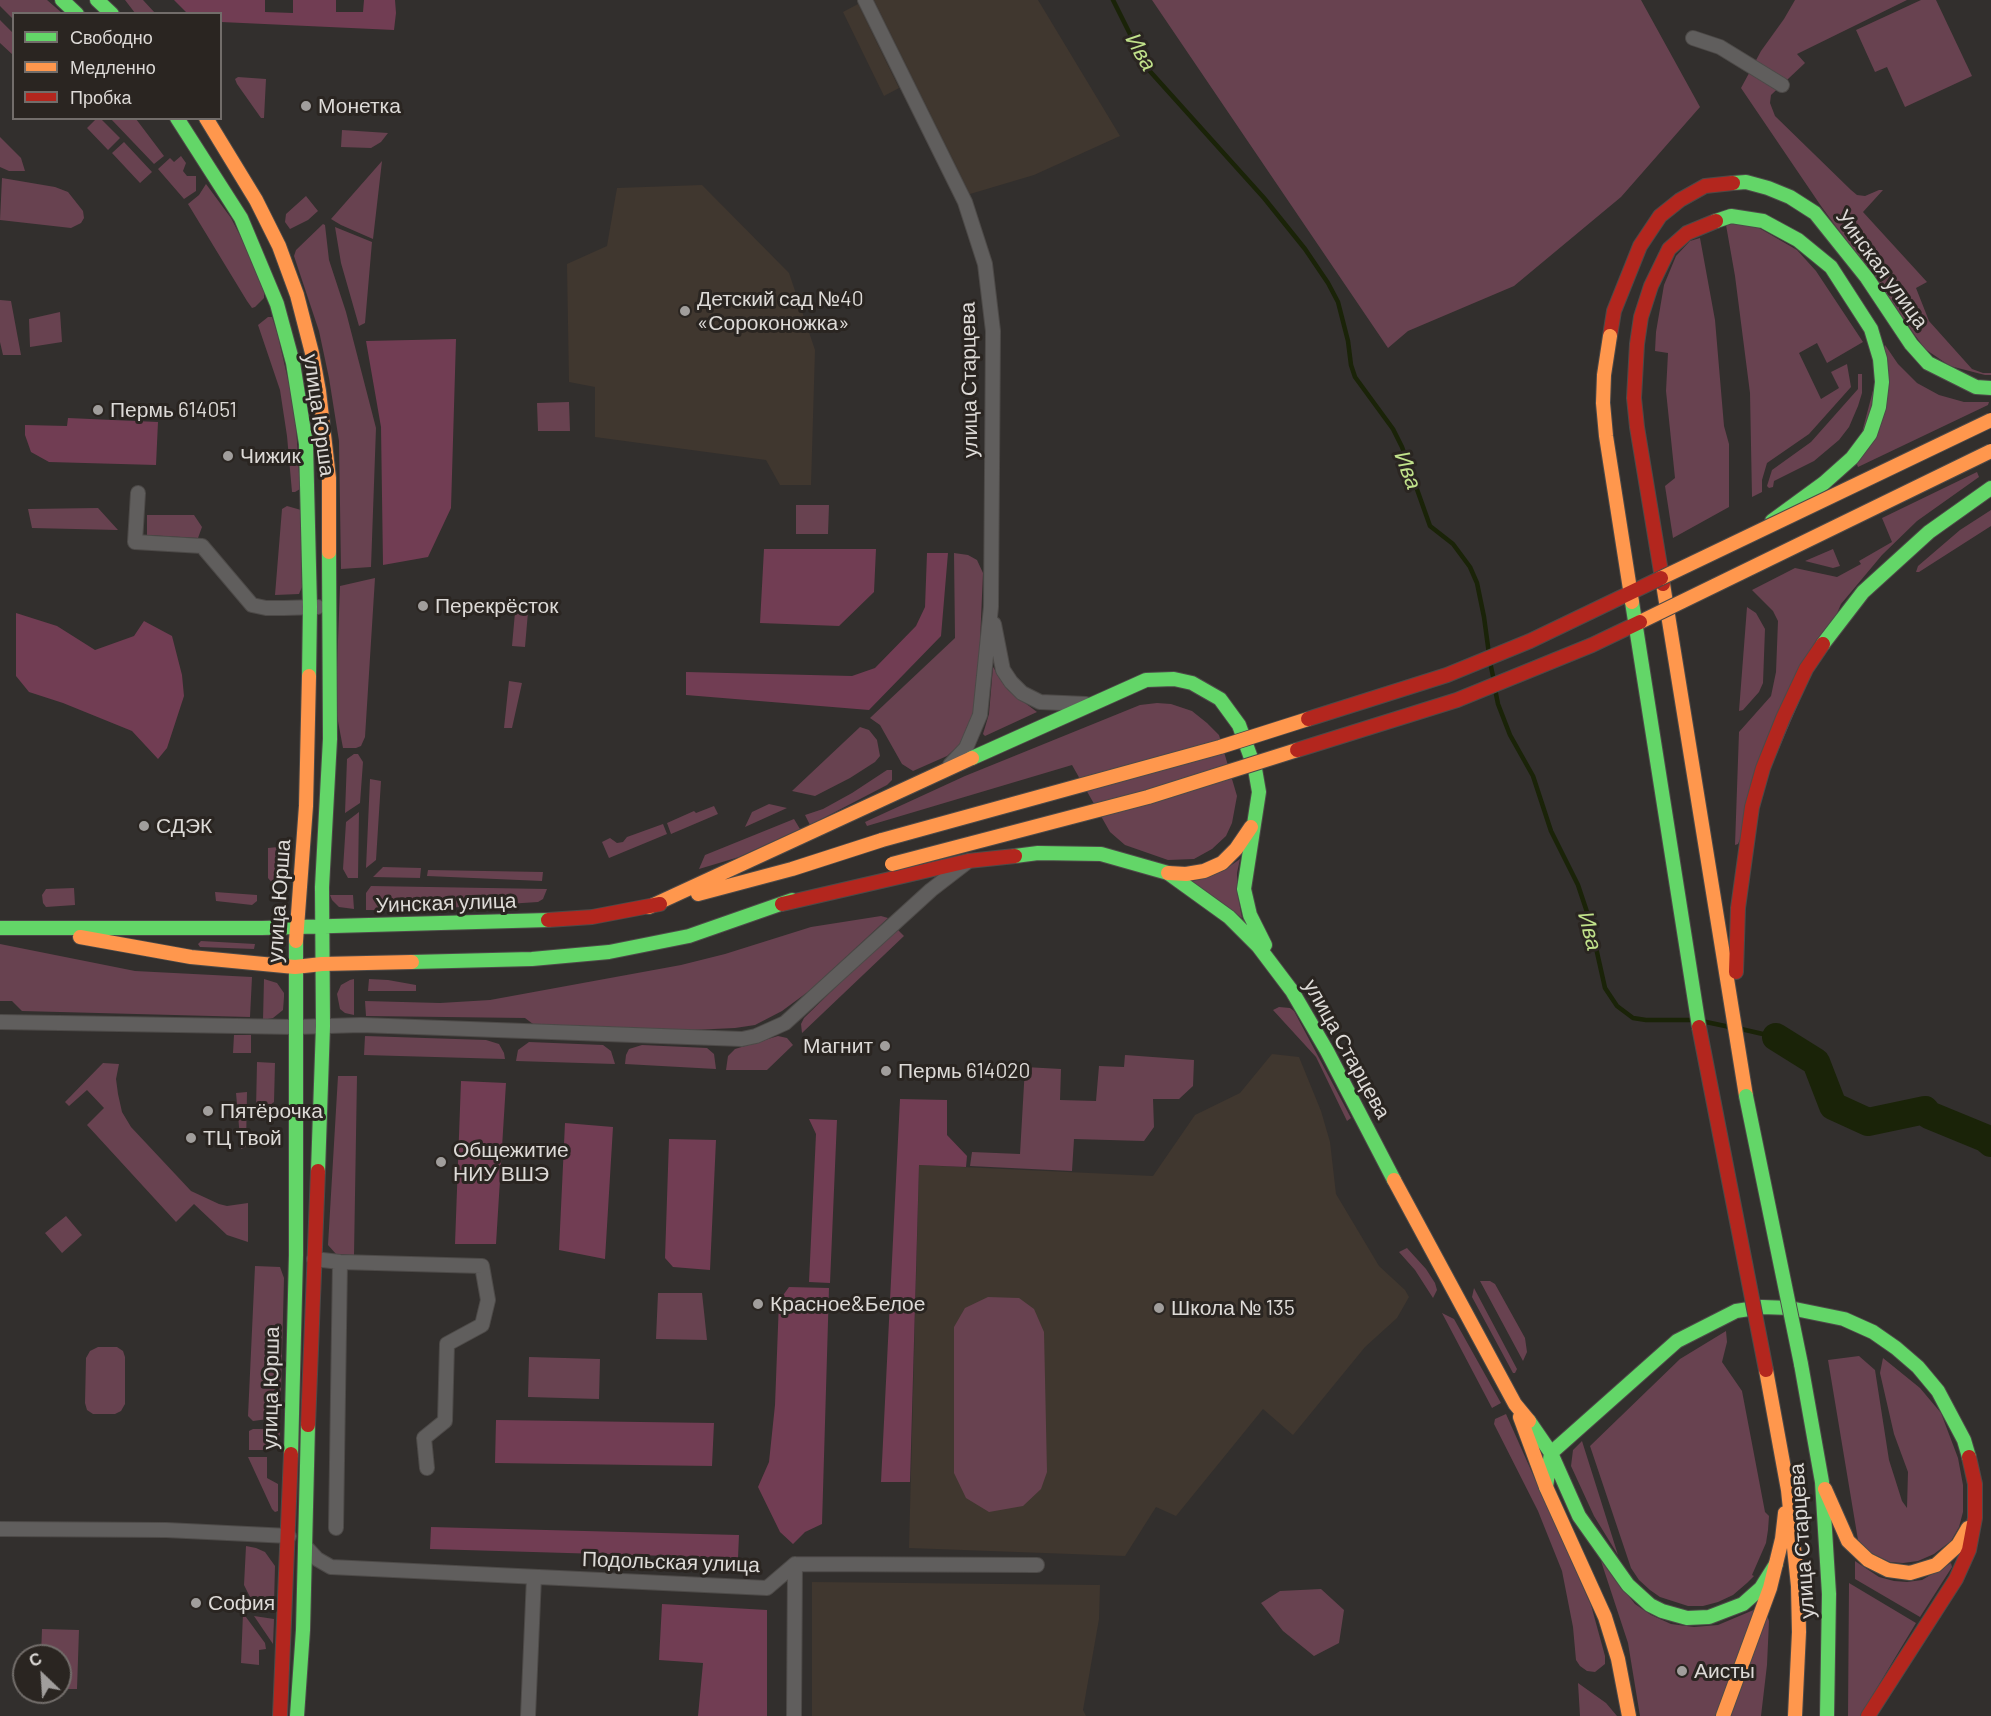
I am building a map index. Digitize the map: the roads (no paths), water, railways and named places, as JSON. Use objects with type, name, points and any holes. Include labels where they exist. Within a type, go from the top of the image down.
[{"type":"main road","points":[[62,0],[75,12]]},
{"type":"main road","points":[[97,0],[110,12]]},
{"type":"main road","name":"улица Юрша","points":[[178,120],[244,226],[277,304],[293,363],[306,444],[310,607],[306,806],[296,927],[296,1255],[289,1536],[280,1716]]},
{"type":"main road","name":"улица Юрша","points":[[207,120],[256,200],[279,246],[304,321],[319,391],[329,478],[330,739],[322,887],[323,1026],[297,1716]]},
{"type":"main road","name":"Уинская улица","points":[[1766,1370],[1705,1064],[1606,436],[1603,403],[1604,375],[1614,311],[1640,246],[1660,216],[1680,200],[1705,186],[1746,182],[1790,197],[1815,213],[1867,278],[1911,344],[1928,363],[1976,387],[1991,388]]},
{"type":"main road","name":"Уинская улица","points":[[0,928],[322,927],[524,922],[592,917],[649,907],[792,869],[882,840],[1220,747],[1447,675],[1530,641],[1752,535],[1824,483],[1852,458],[1870,434],[1879,406],[1882,382],[1880,359],[1875,339],[1854,300],[1831,267],[1798,240],[1763,221],[1731,216],[1687,233],[1669,249],[1651,286],[1641,317],[1634,398],[1637,428],[1736,1029]]},
{"type":"main road","points":[[1752,535],[1991,420]]},
{"type":"main road","points":[[34,929],[191,957],[295,967],[322,964],[532,959],[609,952],[688,936],[892,864],[1148,796],[1457,700],[1592,645],[1991,451]]},
{"type":"main road","points":[[1736,1029],[1738,908],[1746,837],[1763,768],[1806,669],[1832,630],[1863,592],[1920,540],[1966,504],[1991,488]]},
{"type":"main road","points":[[649,907],[1089,704],[1146,680],[1174,679],[1192,683],[1220,699],[1239,725],[1255,769],[1259,792],[1244,889],[1250,915],[1292,991]]},
{"type":"main road","points":[[1167,873],[1204,872],[1222,862],[1236,849],[1255,821]]},
{"type":"main road","name":"улица Старцева","points":[[782,904],[968,861],[1038,853],[1101,854],[1167,873],[1205,898],[1229,917],[1258,946],[1292,991],[1327,1051],[1405,1202],[1515,1404],[1533,1425],[1551,1453],[1579,1516],[1616,1570],[1638,1596],[1662,1611],[1676,1616],[1709,1617],[1743,1604],[1761,1588],[1776,1564]]},
{"type":"main road","name":"улица Старцева","points":[[1736,1029],[1746,1096],[1801,1364],[1822,1482],[1829,1594],[1827,1716]]},
{"type":"main road","points":[[296,1255],[314,1259]]},
{"type":"main road","points":[[1545,1487],[1551,1453],[1677,1341],[1736,1311],[1762,1306],[1790,1308],[1844,1319],[1873,1332],[1896,1348],[1918,1367],[1938,1391],[1964,1440],[1971,1464],[1976,1500],[1971,1542],[1956,1579],[1868,1716]]},
{"type":"main road","name":"улица Старцева","points":[[1766,1370],[1788,1490],[1798,1586],[1799,1641],[1795,1716]]},
{"type":"main road","points":[[1515,1404],[1545,1487],[1605,1617],[1618,1659],[1629,1716]]},
{"type":"main road","points":[[1822,1482],[1848,1541],[1858,1552],[1877,1566],[1900,1573],[1922,1570],[1946,1557],[1958,1545],[1965,1533],[1971,1521],[1976,1500]]},
{"type":"main road","points":[[1723,1716],[1770,1588],[1782,1539],[1788,1490]]},
{"type":"main road","points":[[289,1536],[305,1546]]},
{"type":"street","name":"улица Старцева","points":[[865,0],[965,202],[985,264],[993,331],[991,607]]},
{"type":"street","points":[[1693,38],[1720,47],[1782,85]]},
{"type":"street","points":[[138,494],[135,542],[202,546],[252,604],[266,608],[330,606]]},
{"type":"street","points":[[991,607],[1003,670],[1022,693],[1040,702],[1089,704]]},
{"type":"street","points":[[945,770],[966,748],[980,715],[991,607]]},
{"type":"street","points":[[0,1022],[296,1027],[361,1025],[727,1039],[756,1036],[785,1023],[931,890],[968,861]]},
{"type":"street","points":[[314,1259],[340,1262],[482,1266],[488,1300],[482,1324],[447,1344],[445,1421],[424,1437],[427,1468]]},
{"type":"street","points":[[336,1528],[340,1262]]},
{"type":"street","points":[[0,1529],[166,1530],[289,1536]]},
{"type":"street","name":"Подольская улица","points":[[305,1546],[317,1559],[330,1568],[767,1588],[795,1564]]},
{"type":"street","points":[[794,1716],[795,1564],[1037,1565]]},
{"type":"street","points":[[528,1716],[534,1577]]},
{"type":"waterway","name":"Ива","points":[[1113,0],[1147,68],[1264,198],[1305,249],[1328,283],[1338,302],[1355,377],[1393,429],[1402,447],[1430,526],[1453,544],[1470,567],[1477,583],[1489,654]]},
{"type":"waterway","name":"Ива","points":[[1490,662],[1494,681]]},
{"type":"waterway","name":"Ива","points":[[1495,689],[1510,735],[1533,776],[1551,831],[1578,885],[1590,921],[1605,988],[1617,1006],[1633,1018],[1691,1020]]},
{"type":"waterway","points":[[1706,1022],[1730,1027]]},
{"type":"waterway","points":[[1741,1029],[1776,1037]]},
{"type":"waterway","name":"Ива","points":[[1776,1037],[1816,1062],[1833,1106],[1868,1122],[1925,1110],[1929,1115],[1985,1138],[1991,1143]]},
{"type":"place","name":"Монетка","points":[[306,106]]},
{"type":"place","name":"Детский сад №40 «Сороконожка»","points":[[685,311]]},
{"type":"place","name":"Пермь 614051","points":[[98,410]]},
{"type":"place","name":"Чижик","points":[[228,456]]},
{"type":"place","name":"Перекрёсток","points":[[423,606]]},
{"type":"place","name":"СДЭК","points":[[144,826]]},
{"type":"place","name":"Магнит","points":[[885,1046]]},
{"type":"place","name":"Пермь 614020","points":[[886,1071]]},
{"type":"place","name":"Пятёрочка","points":[[208,1111]]},
{"type":"place","name":"ТЦ Твой","points":[[191,1138]]},
{"type":"place","name":"Общежитие НИУ ВШЭ","points":[[441,1162]]},
{"type":"place","name":"Красное&Белое","points":[[758,1304]]},
{"type":"place","name":"Школа № 135","points":[[1159,1308]]},
{"type":"place","name":"София","points":[[196,1603]]},
{"type":"place","name":"Аисты","points":[[1682,1671]]}]
